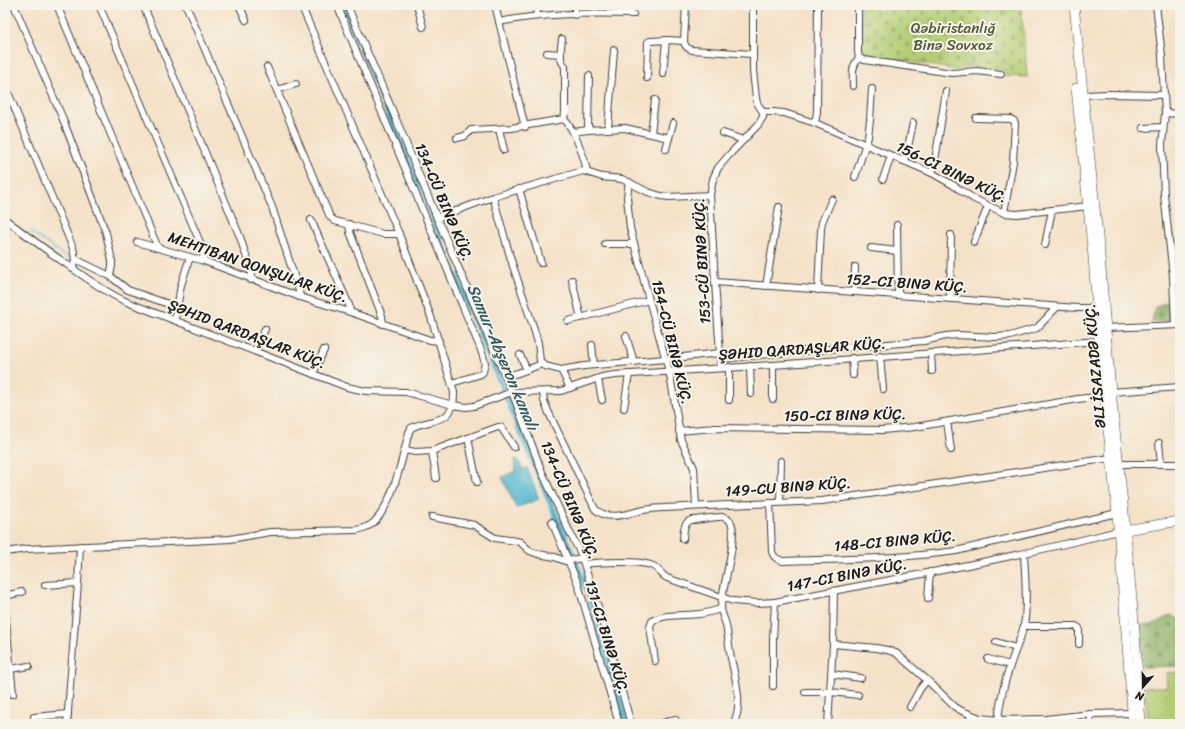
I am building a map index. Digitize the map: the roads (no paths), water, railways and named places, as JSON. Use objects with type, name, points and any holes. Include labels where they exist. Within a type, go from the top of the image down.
[{"type":"main road","name":"ƏLI İSAZADƏ KÜÇ.","points":[[1067,5],[1100,256],[1102,328],[1108,394],[1111,458],[1120,513],[1135,632],[1141,724]]},
{"type":"main road","name":"ƏLI İSAZADƏ KÜÇ.","points":[[1074,5],[1088,206],[1097,308],[1102,328]]},
{"type":"main road","name":"ƏLI İSAZADƏ KÜÇ.","points":[[1108,394],[1119,464],[1120,513]]},
{"type":"main road","points":[[1122,530],[1180,521]]},
{"type":"main road","name":"ƏLI İSAZADƏ KÜÇ.","points":[[1122,530],[1133,724]]},
{"type":"street","points":[[14,5],[62,117],[106,233],[112,261],[110,276]]},
{"type":"street","name":"MEHTIBAN QONŞULAR KÜÇ.","points":[[57,5],[158,248],[204,261],[251,280],[300,297],[350,312],[430,340],[439,341]]},
{"type":"street","points":[[99,5],[202,247],[204,261]]},
{"type":"street","points":[[143,5],[240,236],[252,274],[251,280]]},
{"type":"street","points":[[186,5],[272,207],[300,297]]},
{"type":"street","points":[[240,5],[246,20]]},
{"type":"street","points":[[5,552],[27,549],[230,539],[270,532],[363,529],[379,517],[386,506],[411,428],[446,417],[449,414],[453,406],[454,392],[431,318],[399,234],[301,5]]},
{"type":"street","points":[[337,5],[481,350],[485,363],[481,374],[452,383]]},
{"type":"street","name":"134-CÜ BINƏ KÜÇ.","points":[[347,5],[436,218],[506,376],[510,392],[542,472],[584,561],[631,724]]},
{"type":"street","points":[[417,5],[423,27]]},
{"type":"street","points":[[496,5],[525,126]]},
{"type":"street","points":[[536,5],[537,16]]},
{"type":"street","points":[[575,5],[575,15]]},
{"type":"street","points":[[686,5],[684,41],[687,48],[692,50],[752,54]]},
{"type":"street","points":[[753,5],[752,54],[756,98],[757,103],[763,112],[784,113],[815,123],[932,173],[974,199],[1004,213],[1017,214],[1088,206]]},
{"type":"street","points":[[815,123],[817,112],[818,5]]},
{"type":"street","points":[[853,86],[853,67],[859,58],[858,5]]},
{"type":"street","points":[[1102,328],[1178,325],[1164,194],[1162,146],[1165,113],[1162,56],[1156,5]]},
{"type":"street","points":[[499,22],[537,16],[633,14]]},
{"type":"street","points":[[562,38],[561,62],[565,66],[564,119],[573,132],[587,172]]},
{"type":"street","points":[[647,78],[648,42],[666,40],[684,41]]},
{"type":"street","points":[[663,74],[666,40]]},
{"type":"street","points":[[608,128],[614,50]]},
{"type":"street","points":[[547,53],[561,54]]},
{"type":"street","points":[[859,58],[952,73],[977,71],[1001,74]]},
{"type":"street","points":[[267,67],[330,217],[334,221],[382,234],[399,234]]},
{"type":"street","points":[[588,130],[589,76]]},
{"type":"street","points":[[277,90],[296,84]]},
{"type":"street","points":[[5,85],[75,254],[72,269]]},
{"type":"street","points":[[855,177],[868,137],[872,89]]},
{"type":"street","points":[[932,173],[946,92]]},
{"type":"street","points":[[1080,96],[1109,94],[1164,95]]},
{"type":"street","points":[[651,133],[655,100]]},
{"type":"street","points":[[383,116],[393,112]]},
{"type":"street","name":"153-CÜ BINƏ KÜÇ.","points":[[721,368],[710,195],[714,175],[722,163],[762,120],[763,112]]},
{"type":"street","points":[[1165,113],[1180,114]]},
{"type":"street","points":[[976,118],[1011,119],[1015,123],[1015,148],[1004,213]]},
{"type":"street","points":[[457,138],[465,136],[471,130],[525,126],[564,119]]},
{"type":"street","points":[[666,149],[673,123]]},
{"type":"street","points":[[904,161],[913,124]]},
{"type":"street","points":[[1143,128],[1163,127]]},
{"type":"street","points":[[573,132],[608,128],[631,129],[669,138]]},
{"type":"street","points":[[499,129],[504,150]]},
{"type":"street","points":[[724,133],[743,140]]},
{"type":"street","points":[[883,179],[891,156]]},
{"type":"street","points":[[436,218],[493,197],[579,172],[587,172],[602,177],[613,177],[629,182],[648,192],[661,196],[710,195]]},
{"type":"street","name":"154-CÜ BINƏ KÜÇ.","points":[[629,182],[627,208],[634,244],[648,300],[669,371],[679,431],[683,445],[694,468],[696,506]]},
{"type":"street","points":[[519,189],[541,263]]},
{"type":"street","points":[[493,197],[512,263],[534,329],[538,343],[540,360],[545,366],[557,370],[594,365],[665,359],[769,354],[924,341],[957,335],[996,337],[1010,336],[1037,328],[1057,307]]},
{"type":"street","points":[[818,290],[822,222],[832,199]]},
{"type":"street","points":[[974,242],[988,206]]},
{"type":"street","points":[[766,286],[779,207]]},
{"type":"street","points":[[1045,245],[1052,210]]},
{"type":"street","name":"ŞƏHID QARDAŞLAR KÜÇ.","points":[[5,219],[72,269],[112,295],[352,389],[366,391],[406,392],[453,406],[474,406],[510,392],[556,391],[609,375],[773,365],[852,358],[1103,341]]},
{"type":"street","points":[[311,220],[349,305],[350,312]]},
{"type":"street","points":[[349,224],[350,232],[382,316],[383,324]]},
{"type":"street","points":[[897,225],[898,295]]},
{"type":"street","points":[[950,299],[951,235]]},
{"type":"street","points":[[137,242],[158,248]]},
{"type":"street","points":[[605,244],[634,244]]},
{"type":"street","points":[[871,248],[897,251]]},
{"type":"street","points":[[175,320],[181,285],[190,257]]},
{"type":"street","points":[[75,259],[110,276],[128,290],[177,307]]},
{"type":"street","points":[[854,292],[855,267]]},
{"type":"street","points":[[572,280],[581,318]]},
{"type":"street","name":"152-CI BINƏ KÜÇ.","points":[[715,282],[1057,307],[1097,308]]},
{"type":"street","points":[[568,321],[648,300]]},
{"type":"street","points":[[255,351],[265,329]]},
{"type":"street","points":[[626,336],[634,362]]},
{"type":"street","points":[[592,345],[594,365]]},
{"type":"street","points":[[313,374],[324,350]]},
{"type":"street","points":[[931,353],[932,371]]},
{"type":"street","points":[[520,355],[527,370]]},
{"type":"street","points":[[880,356],[883,388]]},
{"type":"street","points":[[852,358],[853,375]]},
{"type":"street","points":[[506,376],[542,364]]},
{"type":"street","points":[[773,365],[774,399]]},
{"type":"street","points":[[750,366],[751,394]]},
{"type":"street","points":[[729,368],[729,400]]},
{"type":"street","points":[[561,370],[570,388]]},
{"type":"street","points":[[624,408],[629,374]]},
{"type":"street","points":[[598,379],[602,400]]},
{"type":"street","name":"150-CI BINƏ KÜÇ.","points":[[679,431],[714,428],[882,430],[947,422],[1108,394],[1180,387]]},
{"type":"street","name":"149-CU BINƏ KÜÇ.","points":[[543,392],[543,397],[548,411],[595,509],[604,515],[616,516],[652,509],[696,506],[822,501],[1111,458]]},
{"type":"street","points":[[947,422],[951,450]]},
{"type":"street","points":[[405,450],[420,452],[432,451],[498,427],[501,427],[514,447]]},
{"type":"street","points":[[468,438],[477,482]]},
{"type":"street","points":[[1159,443],[1161,464]]},
{"type":"street","points":[[432,451],[436,478]]},
{"type":"street","points":[[780,502],[781,461]]},
{"type":"street","points":[[1119,464],[1180,464]]},
{"type":"street","name":"148-CI BINƏ KÜÇ.","points":[[770,503],[772,552],[773,556],[783,561],[905,557],[956,551],[1120,513]]},
{"type":"street","points":[[432,517],[468,524],[480,528],[495,538],[520,542],[534,553],[568,561]]},
{"type":"street","points":[[683,538],[684,526],[691,520],[724,517],[730,521],[733,537],[721,609],[725,619],[731,657],[737,682],[738,706],[737,715],[733,724]]},
{"type":"street","name":"131-CI BINƏ KÜÇ.","points":[[552,522],[578,584],[619,724]]},
{"type":"street","name":"147-CI BINƏ KÜÇ.","points":[[568,561],[633,562],[644,564],[656,568],[667,578],[743,603],[775,602],[1024,554],[1122,530]]},
{"type":"street","points":[[68,724],[80,546]]},
{"type":"street","points":[[998,720],[1001,699],[1010,665],[1024,626],[1026,611],[1024,554]]},
{"type":"street","points":[[928,598],[930,572]]},
{"type":"street","points":[[45,585],[78,583]]},
{"type":"street","points":[[828,724],[832,674],[834,591]]},
{"type":"street","points":[[5,596],[22,592]]},
{"type":"street","points":[[773,686],[775,602]]},
{"type":"street","points":[[655,661],[650,627],[652,621],[658,618],[674,615],[699,614],[721,609]]},
{"type":"street","points":[[5,610],[13,694]]},
{"type":"street","points":[[1024,626],[1076,626],[1079,628],[1079,644]]},
{"type":"street","points":[[996,642],[1016,648]]},
{"type":"street","points":[[833,644],[876,648],[896,653],[955,707],[980,718],[998,720],[1046,719],[1091,714],[1133,713]]},
{"type":"street","points":[[988,659],[1010,665]]},
{"type":"street","points":[[10,668],[29,666]]},
{"type":"street","points":[[832,674],[862,678]]},
{"type":"street","points":[[910,707],[927,680]]},
{"type":"street","points":[[805,692],[831,692],[858,695]]},
{"type":"street","points":[[34,717],[68,714]]},
{"type":"street","points":[[1090,724],[1091,714]]},
{"type":"street","points":[[969,724],[971,715]]},
{"type":"street","points":[[660,724],[676,719]]},
{"type":"water","points":[[517,459],[523,469],[527,468],[539,499],[516,508],[502,477],[516,471],[514,460]]},
{"type":"waterway","name":"Samur-Abşeron kanalı","points":[[343,5],[588,593],[626,724]]},
{"type":"waterway","points":[[31,232],[69,259]]},
{"type":"park label","name":"Qəbiristanlığ Binə Sovxoz","points":[[953,36]]}]
